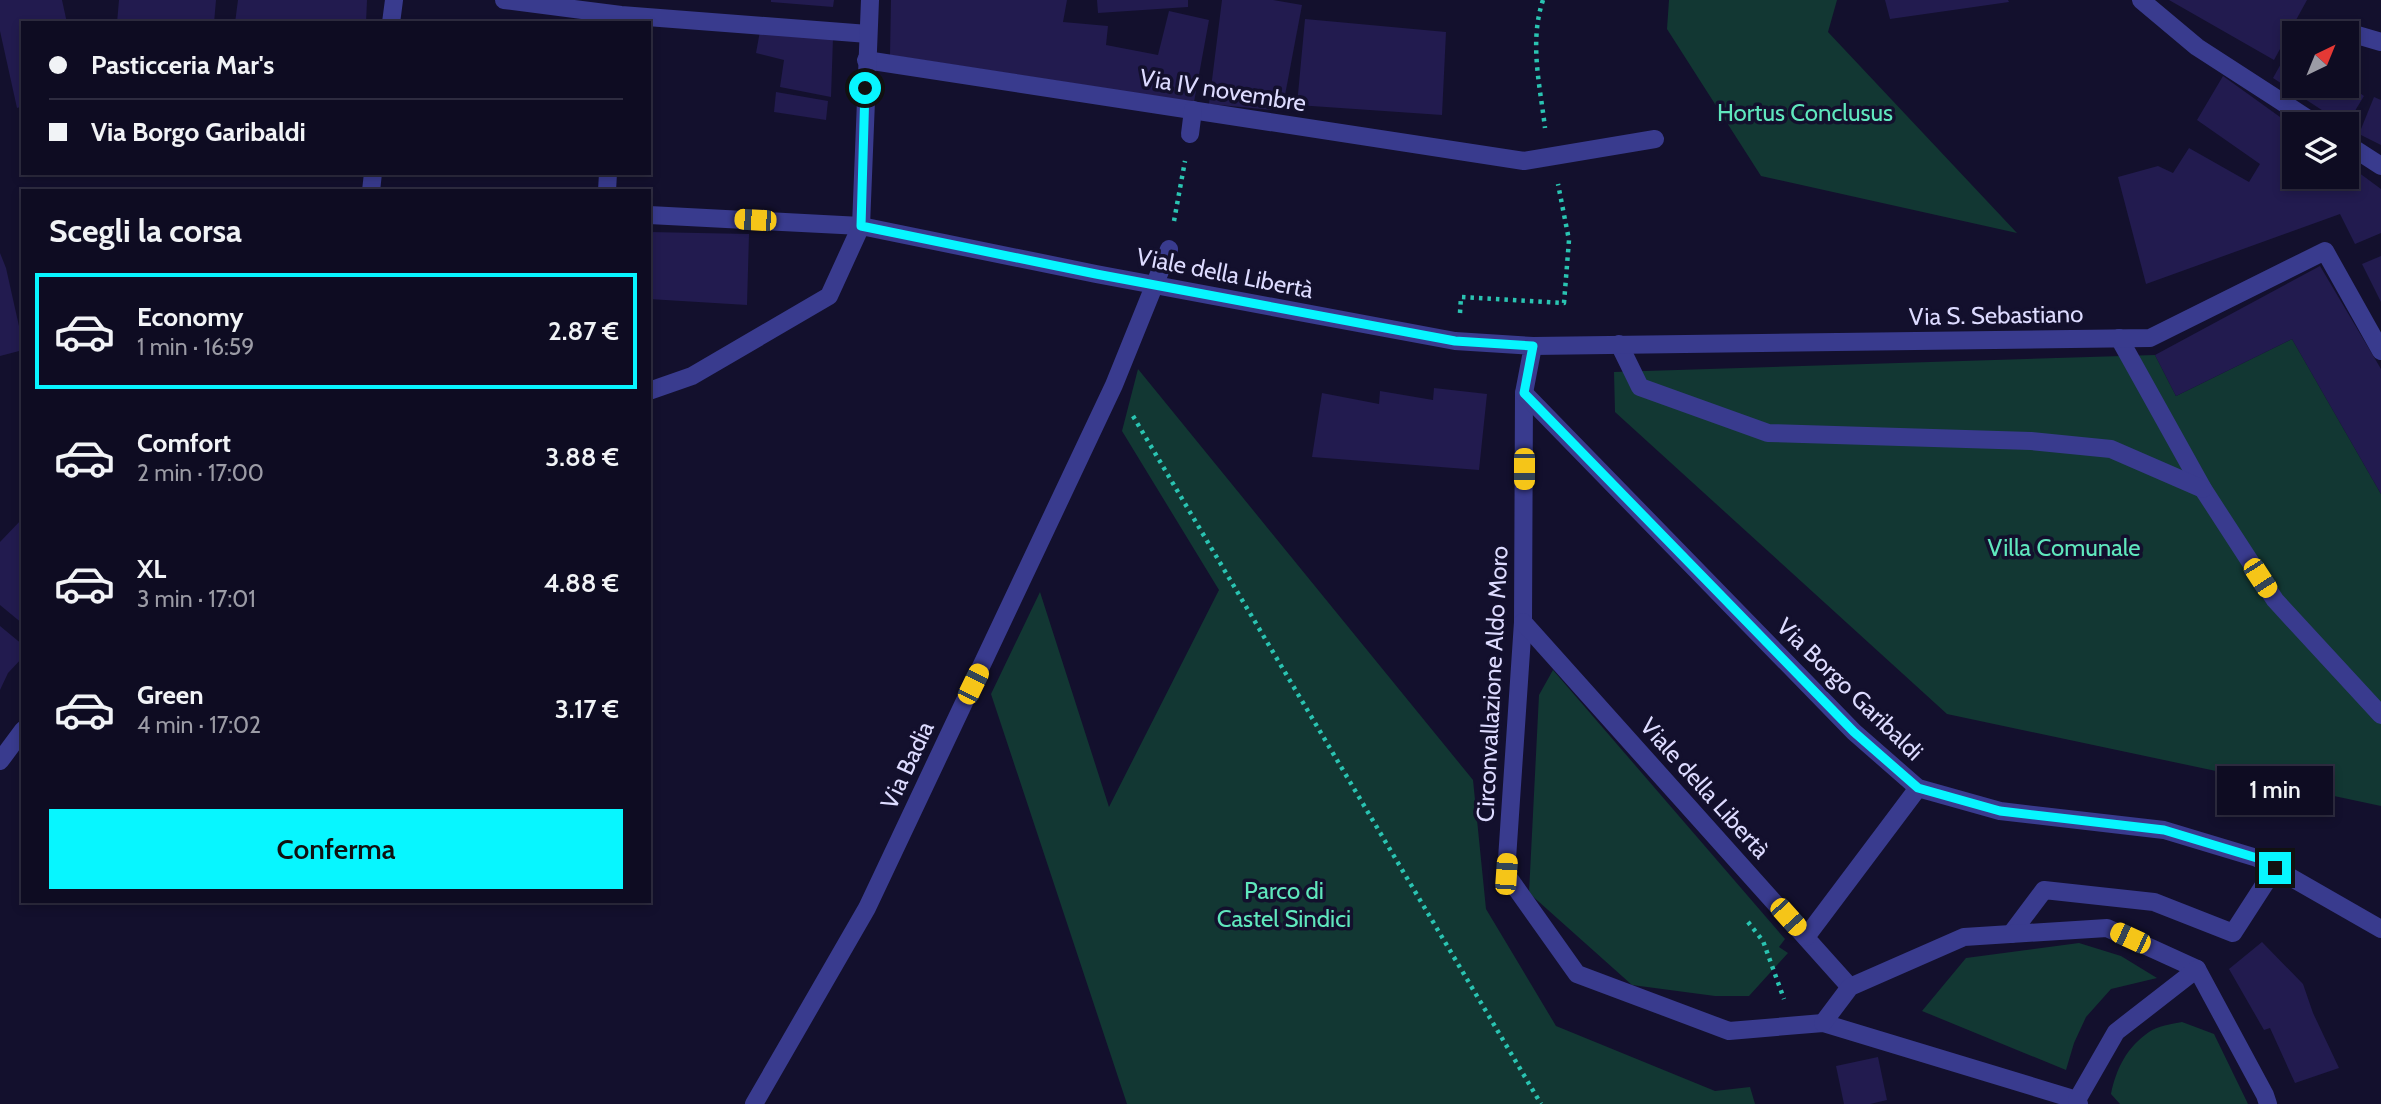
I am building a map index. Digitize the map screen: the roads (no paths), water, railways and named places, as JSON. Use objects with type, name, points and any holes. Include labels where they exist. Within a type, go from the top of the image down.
[{"type":"street","points":[[391,21],[394,0]]},
{"type":"street","points":[[503,0],[868,34]]},
{"type":"street","points":[[651,390],[692,376],[829,296],[861,226],[870,0]]},
{"type":"street","points":[[2141,0],[2197,47],[2297,112]]},
{"type":"street","points":[[2359,36],[2381,42]]},
{"type":"street","name":"Via IV novembre","points":[[866,60],[1524,161],[1654,139]]},
{"type":"street","points":[[1190,134],[1193,110]]},
{"type":"street","points":[[2359,152],[2381,166]]},
{"type":"street","name":"Viale della Libertà","points":[[651,215],[861,226],[1096,274],[1455,341],[1533,346]]},
{"type":"street","name":"Via Badia","points":[[754,1104],[867,908],[1114,385],[1169,249]]},
{"type":"street","name":"Via S. Sebastiano","points":[[1533,346],[2150,338],[2325,251],[2381,351]]},
{"type":"street","points":[[2119,338],[2203,489],[2275,600],[2381,715]]},
{"type":"street","points":[[1619,344],[1640,387],[1768,433],[2031,441],[2111,449],[2203,489]]},
{"type":"street","points":[[1524,393],[1533,346]]},
{"type":"street","name":"Circonvallazione Aldo Moro","points":[[1524,393],[1522,622],[1506,874],[1577,974],[1729,1031],[1823,1023],[2078,1102]]},
{"type":"street","name":"Via Borgo Garibaldi","points":[[1524,393],[1854,732],[1918,788],[2000,811],[2164,830],[2257,858],[2381,929]]},
{"type":"street","name":"Viale della Libertà","points":[[1522,622],[1850,986]]},
{"type":"street","points":[[0,761],[21,733]]},
{"type":"street","points":[[1806,937],[1918,788]]},
{"type":"street","points":[[2011,934],[2044,890],[2154,901],[2233,933],[2275,868]]},
{"type":"street","points":[[1823,1023],[1850,986],[1964,937],[2107,928],[2197,969],[2268,1104]]},
{"type":"street","points":[[2078,1102],[2116,1032],[2197,969]]},
{"type":"park label","name":"Hortus Conclusus","points":[[1805,112]]},
{"type":"park label","name":"Villa Comunale","points":[[2064,547]]},
{"type":"park label","name":"Parco di Castel Sindici","points":[[1284,904]]}]
